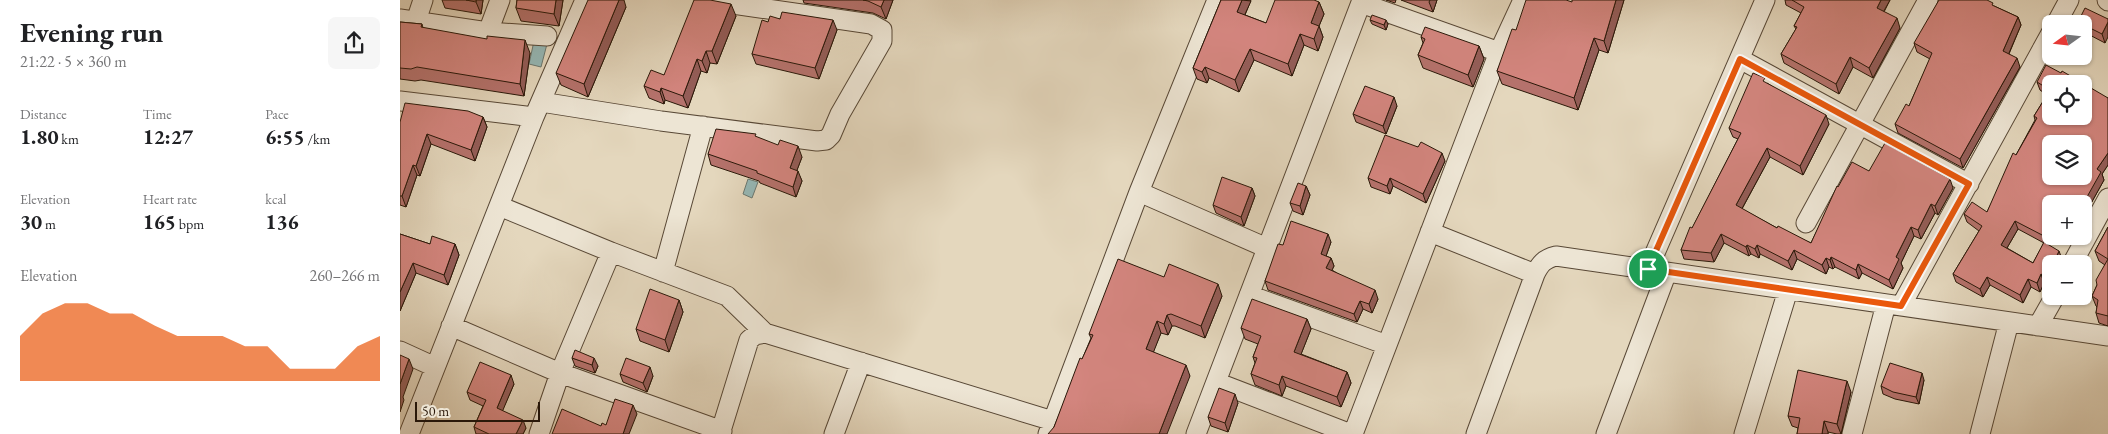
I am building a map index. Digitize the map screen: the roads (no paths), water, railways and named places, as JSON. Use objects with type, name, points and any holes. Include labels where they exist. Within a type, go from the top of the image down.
[{"type":"street","points":[[423,0],[408,20],[488,32],[547,36]]},
{"type":"street","points":[[488,32],[500,0]]},
{"type":"street","points":[[408,434],[537,110],[585,0]]},
{"type":"street","points":[[400,101],[537,110],[703,126],[816,141],[826,140],[831,135],[840,114],[882,41],[882,30],[871,24],[787,6],[705,0]]},
{"type":"street","points":[[499,206],[611,252],[727,296],[765,333],[861,362],[1051,427],[1139,192],[1217,0]]},
{"type":"street","points":[[1216,382],[1352,434],[1499,52],[1523,0]]},
{"type":"street","points":[[1648,269],[1765,0]]},
{"type":"street","points":[[1806,223],[1928,0]]},
{"type":"street","points":[[2061,15],[2069,0]]},
{"type":"street","points":[[1196,434],[1361,1],[1499,52]]},
{"type":"street","points":[[1852,434],[1893,305],[1969,184],[2042,50]]},
{"type":"street","points":[[1740,59],[1969,184]]},
{"type":"street","points":[[663,272],[703,126]]},
{"type":"street","points":[[1139,192],[1267,248]]},
{"type":"street","points":[[2077,255],[2108,198]]},
{"type":"street","points":[[1430,232],[1535,274]]},
{"type":"street","points":[[539,434],[560,373],[611,252]]},
{"type":"street","points":[[1476,434],[1535,274],[1546,258],[1556,256],[2108,336]]},
{"type":"street","points":[[1606,434],[1667,272]]},
{"type":"street","points":[[1744,434],[1788,290]]},
{"type":"street","points":[[1249,295],[1387,345]]},
{"type":"street","points":[[2038,326],[2049,305]]},
{"type":"street","points":[[1980,434],[2009,322]]},
{"type":"street","points":[[452,326],[560,373],[721,433],[749,340],[755,335],[765,333]]},
{"type":"street","points":[[400,351],[435,367]]},
{"type":"street","points":[[834,434],[861,362]]},
{"type":"water","points":[[534,41],[547,44],[541,67],[529,64]]},
{"type":"water","points":[[748,179],[758,182],[752,198],[743,194]]}]
